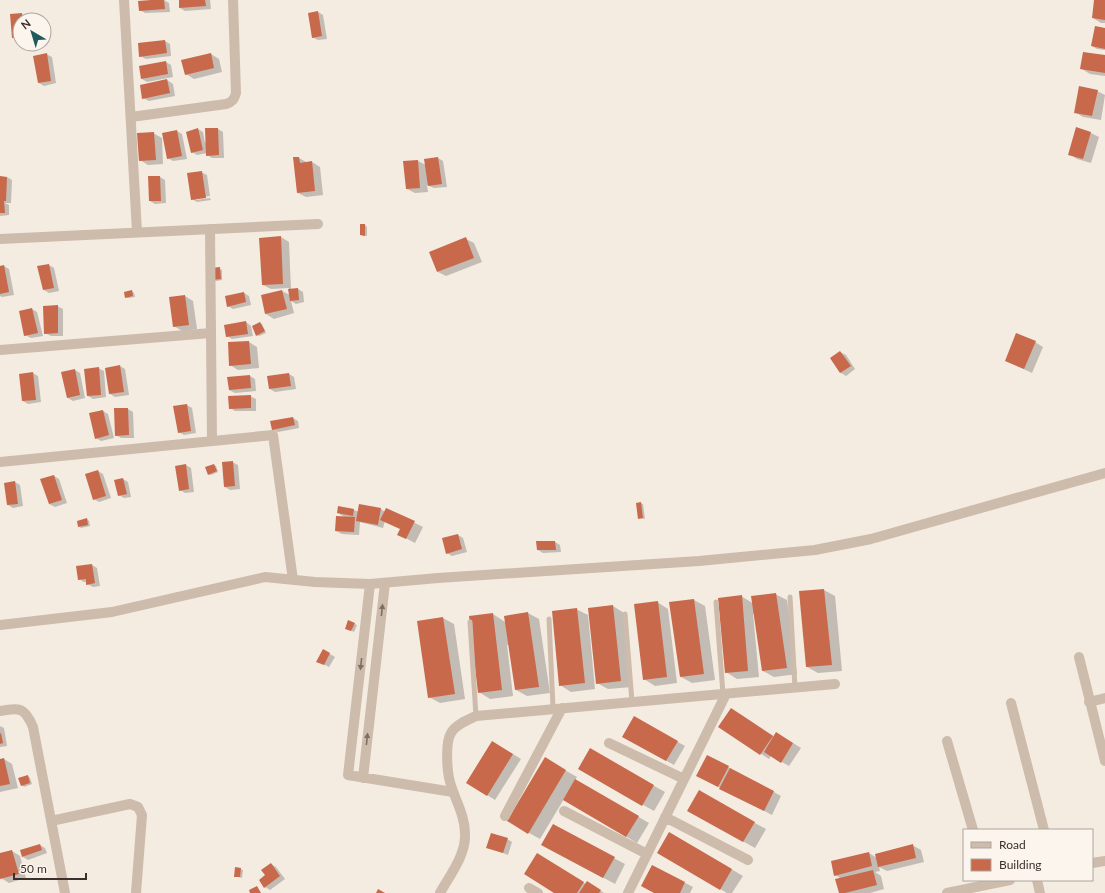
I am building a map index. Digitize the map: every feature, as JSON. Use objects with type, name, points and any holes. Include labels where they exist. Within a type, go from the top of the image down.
[{"type":"street","points":[[124,0],[137,232]]},
{"type":"street","points":[[131,117],[226,104],[235,99],[233,0]]},
{"type":"street","points":[[0,239],[318,224]]},
{"type":"street","points":[[210,229],[212,441]]},
{"type":"street","points":[[0,350],[211,333]]},
{"type":"street","points":[[0,462],[273,435],[293,580]]},
{"type":"street","points":[[0,625],[112,612],[265,577],[315,582],[370,584],[699,561],[815,550],[871,539],[1105,473]]},
{"type":"street","points":[[363,778],[385,582]]},
{"type":"street","points":[[370,584],[348,776],[454,792]]},
{"type":"street","points":[[1079,657],[1089,702],[1105,761]]},
{"type":"street","points":[[440,893],[459,860],[466,835],[464,818],[449,780],[447,749],[450,734],[462,723],[476,716],[835,684]]},
{"type":"street","points":[[628,893],[724,694]]},
{"type":"street","points":[[1089,702],[1105,698]]},
{"type":"street","points":[[1011,703],[1044,829]]},
{"type":"street","points":[[0,711],[14,708],[23,710],[28,716],[33,727],[65,893]]},
{"type":"street","points":[[505,816],[558,708]]},
{"type":"street","points":[[947,741],[973,829]]},
{"type":"street","points":[[609,743],[684,779]]},
{"type":"street","points":[[51,821],[130,804],[138,807],[142,815],[136,893]]},
{"type":"street","points":[[564,812],[647,854]]},
{"type":"street","points":[[665,817],[748,860]]},
{"type":"street","points":[[1093,863],[1105,860]]},
{"type":"street","points":[[947,893],[960,892],[988,882],[999,881]]},
{"type":"street","points":[[1037,881],[1040,893]]},
{"type":"lane","points":[[790,597],[795,688]]},
{"type":"lane","points":[[716,602],[724,694]]},
{"type":"lane","points":[[625,614],[632,702]]},
{"type":"lane","points":[[549,619],[558,708]]},
{"type":"lane","points":[[470,622],[476,716]]},
{"type":"building","points":[[164,0],[165,9],[139,11],[138,1]]},
{"type":"building","points":[[179,0],[205,0],[206,6],[179,8]]},
{"type":"building","points":[[1094,0],[1105,0],[1105,20],[1092,18]]},
{"type":"building","points":[[318,11],[322,36],[312,38],[308,13]]},
{"type":"building","points":[[10,14],[12,14],[12,38]]},
{"type":"building","points":[[1095,26],[1105,28],[1105,49],[1091,46]]},
{"type":"building","points":[[165,40],[167,53],[139,57],[138,43]]},
{"type":"building","points":[[1083,52],[1105,55],[1105,73],[1080,69]]},
{"type":"building","points":[[47,53],[51,81],[38,83],[33,56]]},
{"type":"building","points":[[211,53],[214,68],[185,75],[181,60]]},
{"type":"building","points":[[166,61],[168,74],[141,79],[139,66]]},
{"type":"building","points":[[167,79],[170,93],[142,99],[140,85]]},
{"type":"building","points":[[1079,86],[1098,90],[1092,116],[1074,113]]},
{"type":"building","points":[[1076,127],[1091,132],[1083,159],[1068,155]]},
{"type":"building","points":[[198,128],[203,150],[191,153],[186,132]]},
{"type":"building","points":[[205,128],[218,128],[219,155],[206,156]]},
{"type":"building","points":[[177,130],[182,156],[167,159],[162,133]]},
{"type":"building","points":[[154,132],[156,160],[139,161],[137,133]]},
{"type":"building","points":[[293,157],[299,157],[300,163],[312,161],[315,191],[297,193]]},
{"type":"building","points":[[438,157],[442,184],[428,186],[424,159]]},
{"type":"building","points":[[418,160],[420,188],[406,189],[403,161]]},
{"type":"building","points":[[202,171],[206,198],[191,200],[187,173]]},
{"type":"building","points":[[0,176],[7,177],[6,201],[0,201]]},
{"type":"building","points":[[148,176],[160,176],[161,201],[149,201]]},
{"type":"building","points":[[0,201],[4,201],[5,213],[0,213]]},
{"type":"building","points":[[360,224],[365,224],[365,236],[360,235]]},
{"type":"building","points":[[281,236],[283,284],[262,285],[259,238]]},
{"type":"building","points":[[466,237],[474,258],[437,272],[429,252]]},
{"type":"building","points":[[49,264],[54,288],[43,290],[37,266]]},
{"type":"building","points":[[4,265],[9,292],[0,294],[0,266]]},
{"type":"building","points":[[220,267],[221,279],[212,280],[211,268]]},
{"type":"building","points":[[298,288],[299,300],[290,301],[288,289]]},
{"type":"building","points":[[132,290],[133,296],[125,298],[124,292]]},
{"type":"building","points":[[282,290],[287,309],[265,314],[261,295]]},
{"type":"building","points":[[244,292],[246,302],[227,307],[225,296]]},
{"type":"building","points":[[185,295],[189,325],[173,327],[169,297]]},
{"type":"building","points":[[58,305],[58,333],[44,334],[43,306]]},
{"type":"building","points":[[32,308],[38,333],[24,336],[19,311]]},
{"type":"building","points":[[246,321],[248,334],[226,337],[224,325]]},
{"type":"building","points":[[260,322],[265,331],[256,336],[252,326]]},
{"type":"building","points":[[1016,333],[1036,341],[1024,369],[1005,361]]},
{"type":"building","points":[[249,341],[251,364],[229,366],[228,342]]},
{"type":"building","points":[[840,351],[851,366],[840,373],[830,358]]},
{"type":"building","points":[[120,365],[124,392],[109,394],[105,368]]},
{"type":"building","points":[[99,367],[101,395],[87,396],[84,369]]},
{"type":"building","points":[[75,369],[80,395],[67,398],[61,372]]},
{"type":"building","points":[[33,372],[36,400],[22,401],[19,374]]},
{"type":"building","points":[[289,373],[291,386],[269,389],[267,376]]},
{"type":"building","points":[[250,375],[251,388],[229,390],[227,377]]},
{"type":"building","points":[[251,395],[251,408],[229,409],[228,396]]},
{"type":"building","points":[[187,404],[191,431],[178,433],[173,406]]},
{"type":"building","points":[[114,408],[128,408],[129,435],[115,436]]},
{"type":"building","points":[[103,410],[109,435],[95,439],[89,413]]},
{"type":"building","points":[[293,417],[295,425],[272,430],[270,421]]},
{"type":"building","points":[[233,461],[235,486],[224,487],[222,462]]},
{"type":"building","points":[[186,464],[189,489],[179,491],[175,466]]},
{"type":"building","points":[[214,464],[217,471],[208,475],[205,467]]},
{"type":"building","points":[[98,470],[106,496],[93,500],[85,474]]},
{"type":"building","points":[[54,475],[62,500],[49,504],[40,479]]},
{"type":"building","points":[[123,478],[127,494],[118,496],[114,480]]},
{"type":"building","points":[[15,481],[18,504],[7,505],[4,483]]},
{"type":"building","points":[[641,502],[643,518],[638,519],[636,503]]},
{"type":"building","points":[[359,504],[381,508],[378,525],[356,521]]},
{"type":"building","points":[[338,506],[354,509],[353,516],[337,513]]},
{"type":"building","points":[[386,508],[415,521],[406,539],[397,535],[400,529],[380,520]]},
{"type":"building","points":[[336,516],[355,517],[354,532],[335,531]]},
{"type":"building","points":[[87,518],[88,525],[78,527],[77,521]]},
{"type":"building","points":[[458,534],[462,549],[446,554],[442,538]]},
{"type":"building","points":[[536,541],[555,541],[556,550],[537,550]]},
{"type":"building","points":[[92,564],[95,583],[86,585],[86,579],[78,580],[76,566]]},
{"type":"building","points":[[824,589],[832,665],[806,667],[799,591]]},
{"type":"building","points":[[776,593],[787,668],[762,671],[751,596]]},
{"type":"building","points":[[742,595],[748,671],[725,673],[718,598]]},
{"type":"building","points":[[694,599],[704,674],[680,677],[669,602]]},
{"type":"building","points":[[658,601],[667,677],[643,680],[634,604]]},
{"type":"building","points":[[613,605],[621,681],[596,684],[588,608]]},
{"type":"building","points":[[577,608],[585,683],[559,686],[552,611]]},
{"type":"building","points":[[528,612],[539,687],[515,690],[504,616]]},
{"type":"building","points":[[493,613],[502,690],[478,693],[469,616]]},
{"type":"building","points":[[443,617],[455,694],[428,698],[417,621]]},
{"type":"building","points":[[348,620],[355,623],[351,631],[345,629]]},
{"type":"building","points":[[323,649],[330,653],[324,665],[316,662]]},
{"type":"building","points":[[731,708],[773,736],[760,755],[718,727]]},
{"type":"building","points":[[634,716],[678,741],[666,761],[622,737]]},
{"type":"building","points":[[776,732],[793,743],[781,763],[764,752]]},
{"type":"building","points":[[1,733],[3,743],[0,744],[0,734]]},
{"type":"building","points":[[492,741],[513,754],[487,796],[466,783]]},
{"type":"building","points":[[590,748],[654,785],[642,806],[578,769]]},
{"type":"building","points":[[707,755],[729,766],[718,787],[696,776]]},
{"type":"building","points":[[545,757],[566,770],[528,834],[507,821]]},
{"type":"building","points":[[4,758],[10,784],[0,786],[0,759]]},
{"type":"building","points":[[730,768],[774,791],[764,811],[719,789]]},
{"type":"building","points":[[28,775],[30,783],[21,786],[18,778]]},
{"type":"building","points":[[575,779],[639,816],[626,837],[563,800]]},
{"type":"building","points":[[699,790],[755,822],[743,842],[687,811]]},
{"type":"building","points":[[553,824],[615,857],[603,878],[541,845]]},
{"type":"building","points":[[669,832],[732,869],[720,890],[657,853]]},
{"type":"building","points":[[491,833],[508,838],[503,853],[486,848]]},
{"type":"building","points":[[40,844],[42,850],[22,857],[20,850]]},
{"type":"building","points":[[913,844],[916,858],[878,867],[875,854]]},
{"type":"building","points":[[12,850],[19,874],[0,879],[0,853]]},
{"type":"building","points":[[869,852],[872,866],[834,876],[831,861]]},
{"type":"building","points":[[537,853],[584,882],[577,893],[554,893],[524,874]]},
{"type":"building","points":[[271,863],[280,876],[264,888],[259,880],[265,875],[261,870]]},
{"type":"building","points":[[652,865],[685,882],[680,893],[654,893],[641,886]]},
{"type":"building","points":[[235,867],[241,868],[240,877],[234,877]]},
{"type":"building","points":[[873,870],[877,885],[845,893],[839,893],[835,879]]},
{"type":"building","points":[[587,881],[601,890],[599,893],[579,893]]},
{"type":"building","points":[[257,886],[261,893],[250,893],[249,890]]},
{"type":"building","points":[[378,889],[385,893],[376,893]]}]
